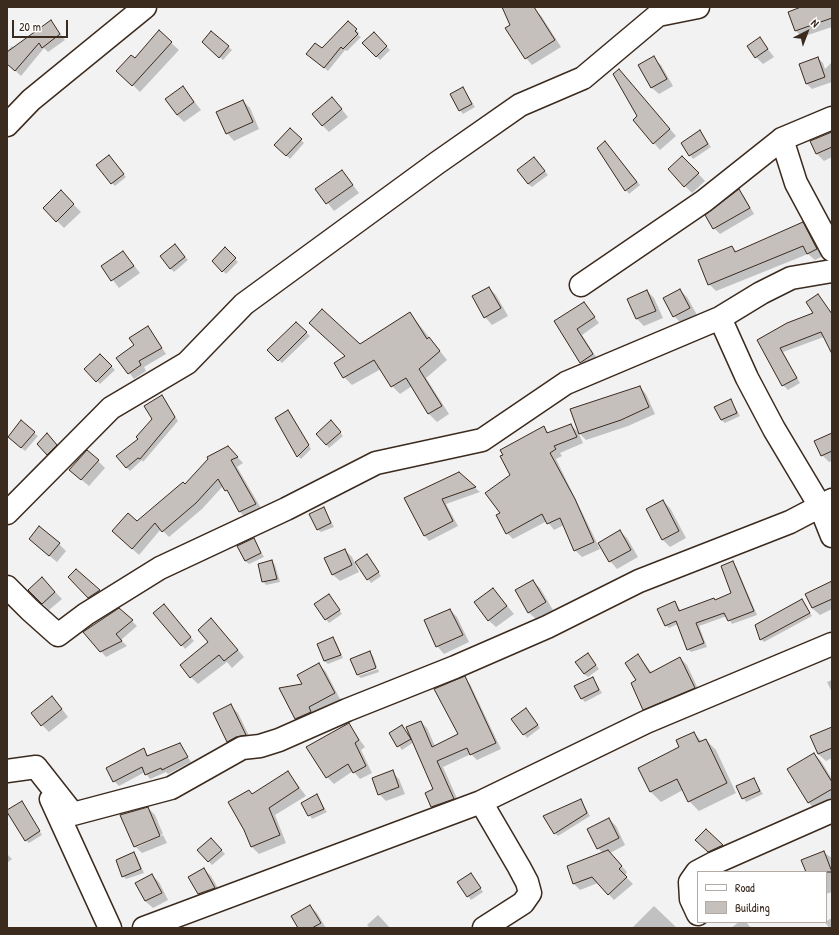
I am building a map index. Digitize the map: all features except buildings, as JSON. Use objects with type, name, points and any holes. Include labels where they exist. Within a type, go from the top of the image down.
[{"type":"street","points":[[7,125],[31,100],[145,7]]},
{"type":"street","points":[[7,513],[110,408],[186,363],[250,300],[437,162],[520,105],[583,78],[658,15],[695,8]]},
{"type":"street","points":[[581,285],[704,201],[782,139],[832,118]]},
{"type":"street","points":[[782,139],[796,183],[832,250]]},
{"type":"street","points":[[7,586],[30,610],[58,635],[86,614],[160,568],[286,509],[376,462],[482,440],[566,383],[720,318],[761,293],[791,278],[832,271]]},
{"type":"street","points":[[720,318],[747,378],[770,422],[826,503],[832,536]]},
{"type":"street","points":[[36,767],[73,814],[171,788],[242,748],[260,746],[279,740],[347,710],[455,667],[547,627],[639,582],[790,522],[826,503]]},
{"type":"street","points":[[144,928],[481,802],[646,722],[832,644]]},
{"type":"street","points":[[7,771],[36,767]]},
{"type":"street","points":[[36,767],[110,928]]},
{"type":"street","points":[[481,802],[519,867],[527,882],[530,893],[523,903],[484,928]]},
{"type":"street","points":[[699,871],[832,810]]},
{"type":"street","points":[[697,872],[690,882],[691,899],[697,912]]}]
